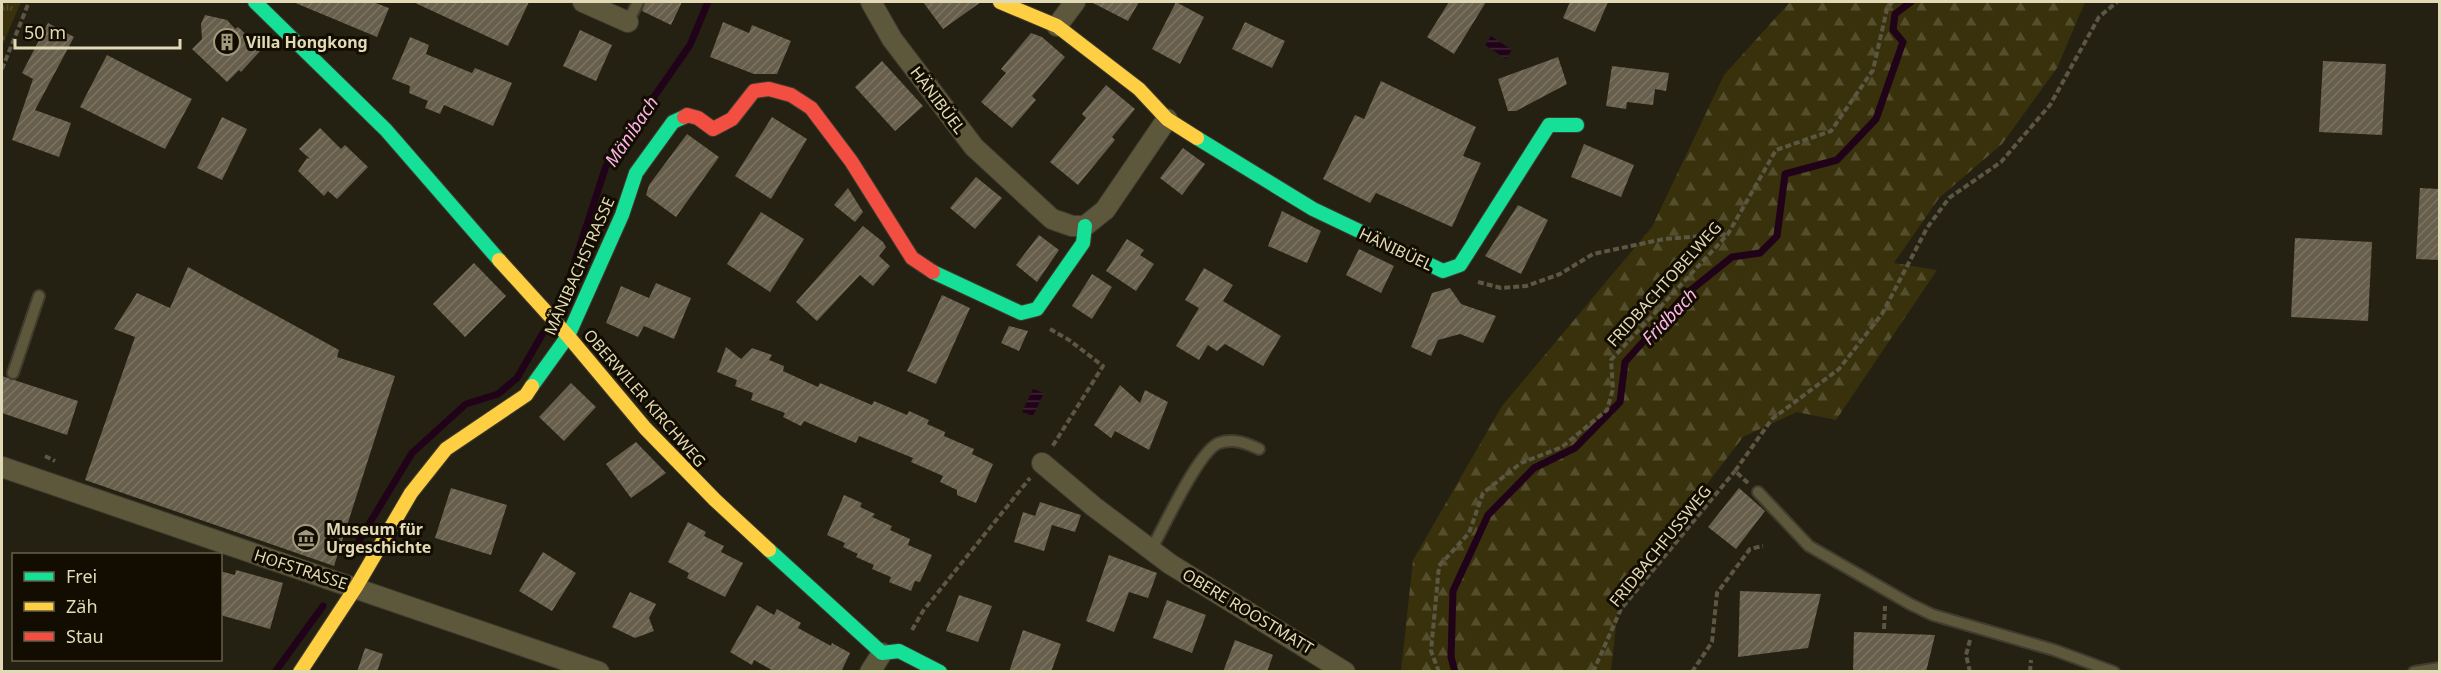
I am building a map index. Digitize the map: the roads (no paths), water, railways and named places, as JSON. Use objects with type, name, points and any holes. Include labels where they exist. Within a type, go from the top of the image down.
[{"type":"street","name":"OBERWILER KIRCHWEG","points":[[255,2],[386,130],[477,236],[568,336],[645,428],[715,500],[868,642],[940,672]]},
{"type":"street","points":[[583,2],[628,22]]},
{"type":"street","name":"HÄNIBÜEL","points":[[871,2],[892,39],[974,147],[1052,219],[1072,226],[1085,226]]},
{"type":"street","name":"HÄNIBÜEL","points":[[1000,2],[1057,26],[1139,89],[1167,119],[1313,209],[1443,271],[1460,265],[1549,125],[1577,125]]},
{"type":"street","points":[[1057,26],[1075,2]]},
{"type":"street","name":"MÄNIBACHSTRASSE","points":[[300,672],[356,587],[411,493],[446,449],[526,395],[568,336],[622,215],[636,173],[674,122],[687,115],[698,118],[713,129],[725,127],[738,114],[754,91],[769,89],[791,95],[811,108],[851,161],[912,258],[929,270],[994,303],[1022,314],[1037,309],[1055,286],[1083,243],[1085,226]]},
{"type":"street","points":[[1085,226],[1105,210],[1167,119]]},
{"type":"street","name":"OBERE ROOSTMATT","points":[[1047,455],[1093,506],[1151,550],[1345,672]]},
{"type":"street","name":"HOFSTRASSE","points":[[2,467],[599,672]]},
{"type":"street","points":[[870,672],[891,652]]},
{"type":"lane","points":[[628,22],[638,2]]},
{"type":"lane","points":[[13,373],[39,296]]},
{"type":"lane","points":[[1151,550],[1202,458],[1218,444],[1240,441],[1259,449]]},
{"type":"lane","points":[[1758,492],[1809,546],[1910,604],[1934,615],[1974,625],[2114,672]]},
{"type":"lane","points":[[2414,672],[2439,668]]},
{"type":"waterway","name":"Mänibach","points":[[561,304],[606,166],[690,45],[708,2]]},
{"type":"waterway","name":"Fridbach","points":[[1455,672],[1451,657],[1453,591],[1488,515],[1534,468],[1575,448],[1620,402],[1625,362],[1686,294],[1732,257],[1760,253],[1777,236],[1785,174],[1837,160],[1876,119],[1903,42],[1893,30],[1895,14],[1911,2]]},
{"type":"waterway","name":"Mänibach","points":[[351,554],[412,453],[466,404],[498,394],[517,378],[543,333]]},
{"type":"waterway","name":"Mänibach","points":[[275,672],[323,606]]},
{"type":"place","name":"Villa Hongkong","points":[[227,42]]},
{"type":"place","name":"Museum für Urgeschichte","points":[[306,538]]}]
